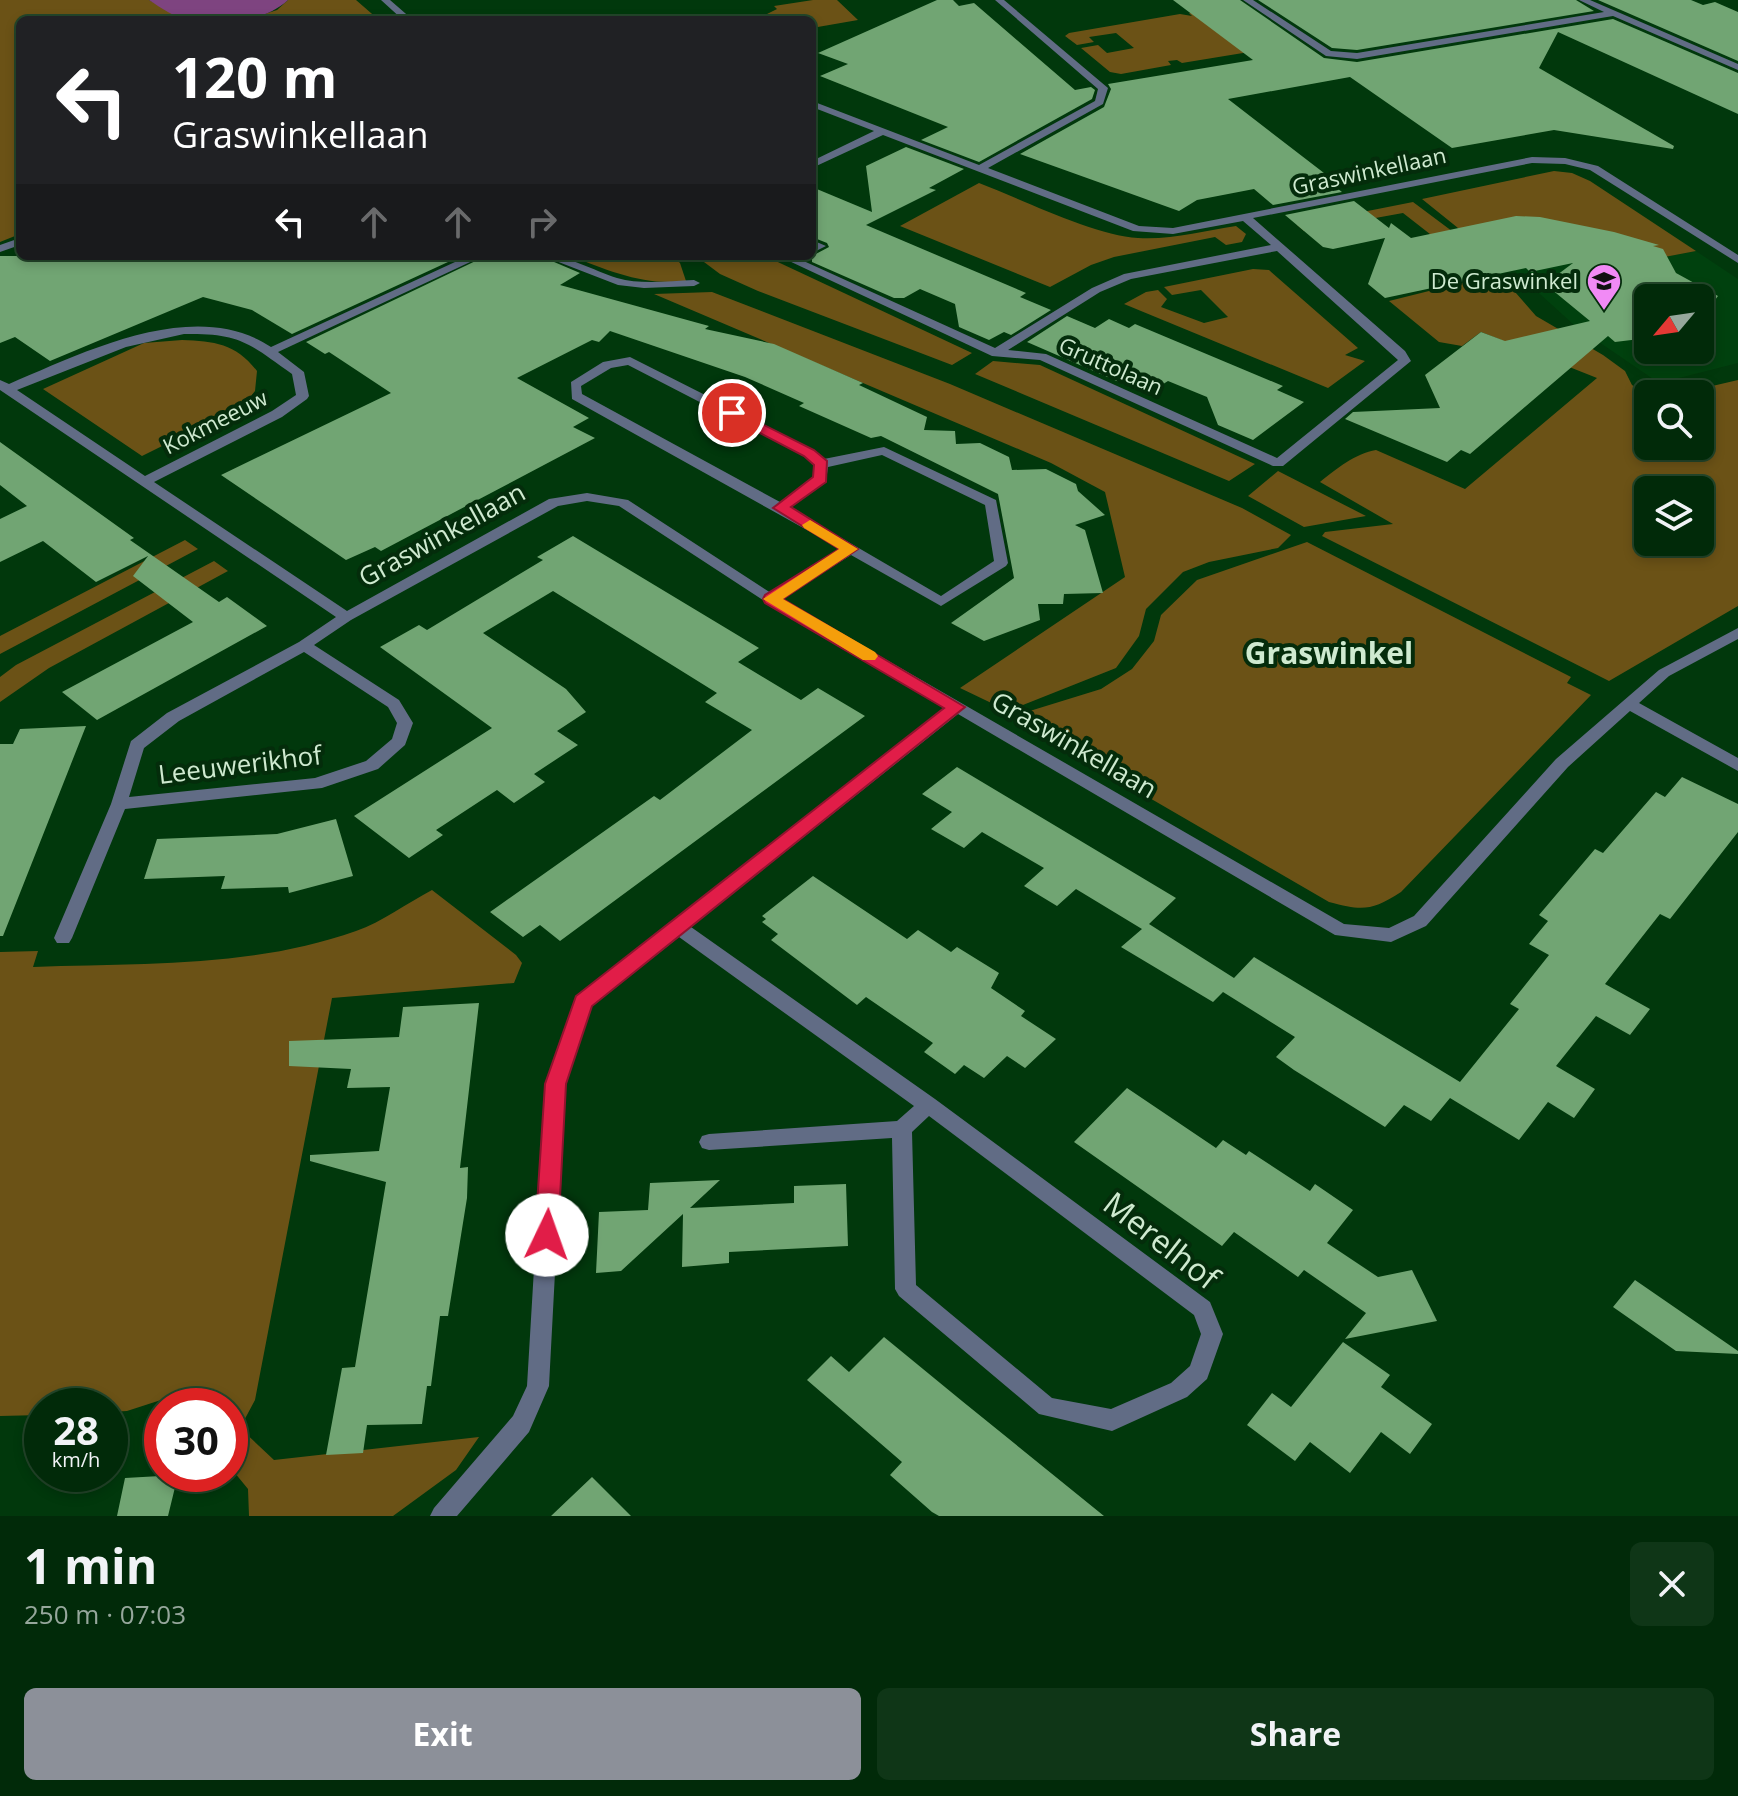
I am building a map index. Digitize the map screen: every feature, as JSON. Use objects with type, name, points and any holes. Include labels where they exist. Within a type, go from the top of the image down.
[{"type":"street","points":[[385,0],[403,16]]},
{"type":"street","points":[[979,169],[1100,102],[1103,88],[999,0]]},
{"type":"street","points":[[1247,0],[1329,54],[1357,56],[1610,14]]},
{"type":"street","points":[[1583,0],[1738,67]]},
{"type":"street","name":"Graswinkellaan","points":[[816,106],[1137,229],[1173,231],[1247,219],[1532,160],[1565,161],[1594,168],[1738,260]]},
{"type":"street","points":[[816,163],[881,132]]},
{"type":"street","points":[[1247,219],[1280,247]]},
{"type":"street","points":[[996,353],[1096,290],[1128,276],[1280,247]]},
{"type":"street","name":"Gruttolaan","points":[[801,260],[996,353],[1042,357],[1278,463],[1405,361],[1401,354],[1280,247]]},
{"type":"street","points":[[269,352],[468,260]]},
{"type":"street","points":[[560,260],[618,282],[644,285],[694,283]]},
{"type":"street","name":"Kokmeeuw","points":[[4,387],[139,338],[207,330],[241,335],[298,372],[303,396],[277,414],[145,481]]},
{"type":"street","points":[[781,508],[821,478],[821,464],[809,453],[630,361],[607,365],[575,385],[576,396],[781,508],[941,602],[1001,563],[991,503],[884,451],[821,464]]},
{"type":"street","name":"Graswinkellaan","points":[[4,387],[346,617],[554,502],[587,497],[623,503],[771,599],[1341,930],[1391,935],[1420,921],[1562,763],[1664,673],[1738,633]]},
{"type":"street","points":[[771,599],[850,549]]},
{"type":"street","name":"Leeuwerikhof","points":[[63,938],[119,804],[137,745],[173,717],[304,645],[346,617]]},
{"type":"street","name":"Leeuwerikhof","points":[[119,804],[316,784],[372,765],[399,741],[405,723],[394,704],[304,645]]},
{"type":"street","points":[[1631,705],[1738,765]]},
{"type":"street","points":[[442,1516],[521,1424],[538,1386],[555,1084],[584,1002],[957,707]]},
{"type":"street","name":"Merelhof","points":[[679,928],[928,1105],[1202,1309],[1212,1334],[1199,1372],[1179,1390],[1112,1420],[1047,1407],[906,1289],[902,1129]]},
{"type":"street","points":[[709,1142],[902,1129],[928,1105]]},
{"type":"shaded area","points":[[0,0],[149,0],[180,16],[16,16],[16,236],[0,242]]},
{"type":"shaded area","points":[[149,0],[288,0],[260,16],[177,16]]},
{"type":"shaded area","points":[[288,0],[356,0],[374,16],[258,16],[277,10]]},
{"type":"shaded area","points":[[837,0],[858,20],[816,27],[816,16],[765,15],[777,9],[774,6]]},
{"type":"shaded area","points":[[1227,7],[1280,47],[1182,63],[1168,61],[1171,65],[1121,74],[1110,72],[1081,48],[1098,45],[1107,53],[1134,48],[1116,33],[1089,37],[1094,42],[1077,45],[1065,36],[1180,14],[1192,16],[1189,13]]},
{"type":"shaded area","points":[[1554,171],[1572,173],[1590,181],[1696,251],[1654,259],[1458,228],[1422,199]]},
{"type":"shaded area","points":[[979,183],[1080,224],[1121,236],[1163,238],[1236,226],[1246,234],[1242,242],[1226,245],[1215,237],[1114,257],[1091,265],[1050,287],[900,226]]},
{"type":"shaded area","points":[[1413,202],[1480,252],[1536,316],[1625,371],[1634,386],[1634,460],[1714,460],[1714,386],[1738,380],[1738,606],[1609,681],[1322,536],[1325,532],[1393,524],[1320,482],[1354,458],[1376,450],[1465,489],[1597,378],[1481,332],[1462,346],[1439,342],[1389,301],[1485,277],[1403,213],[1304,231],[1297,225]]},
{"type":"shaded area","points":[[1696,251],[1738,279],[1738,363],[1671,380],[1655,380],[1574,325],[1507,264],[1654,259]]},
{"type":"shaded area","points":[[582,260],[677,260],[686,281],[656,281],[613,272]]},
{"type":"shaded area","points":[[701,260],[774,260],[972,353],[952,365],[720,274]]},
{"type":"shaded area","points":[[1253,269],[1269,270],[1358,348],[1345,355],[1365,361],[1328,388],[1124,304],[1146,292],[1158,290],[1167,299],[1161,307],[1204,323],[1228,317],[1201,290],[1172,295],[1164,287]]},
{"type":"shaded area","points":[[712,292],[950,384],[1242,508],[1291,535],[1278,548],[1209,562],[1183,572],[1146,609],[1139,636],[1116,668],[1008,711],[960,688],[1125,577],[1105,492],[1051,463],[654,294]]},
{"type":"shaded area","points":[[182,340],[215,343],[241,355],[257,371],[255,391],[243,406],[142,456],[43,389],[144,343]]},
{"type":"shaded area","points":[[993,361],[1040,365],[1255,464],[1229,481],[975,374]]},
{"type":"shaded area","points":[[1278,471],[1366,516],[1304,527],[1248,496]]},
{"type":"shaded area","points":[[185,540],[198,549],[0,654],[0,636]]},
{"type":"shaded area","points":[[1307,542],[1571,677],[1567,683],[1591,695],[1401,892],[1366,908],[1329,902],[1010,717],[1101,689],[1132,669],[1154,641],[1161,615],[1197,580]]},
{"type":"shaded area","points":[[214,561],[228,571],[49,668],[0,702],[0,677],[16,665]]},
{"type":"shaded area","points":[[432,890],[516,955],[522,963],[514,983],[332,998],[255,1400],[248,1413],[248,1388],[144,1388],[144,1406],[128,1411],[128,1388],[24,1388],[24,1415],[0,1416],[0,952],[38,951],[33,967],[237,958],[317,943],[385,918]]},
{"type":"shaded area","points":[[248,1436],[274,1460],[479,1437],[456,1470],[393,1516],[249,1516]]},
{"type":"building","points":[[937,0],[953,0],[959,6],[974,3],[1075,90],[1091,87],[1095,90],[1092,99],[979,162],[921,140],[948,127],[820,76],[848,64],[818,53]]},
{"type":"building","points":[[1173,0],[1240,0],[1324,58],[1357,62],[1613,19],[1738,73],[1738,114],[1558,32],[1539,68],[1674,146],[1673,149],[1554,130],[1452,148],[1350,77],[1228,99],[1324,173],[1319,174],[1342,192],[1273,205],[1254,189],[1197,200],[1179,211],[1020,154],[1104,107],[1111,89],[1108,84],[1253,60]]},
{"type":"building","points":[[1258,0],[1576,0],[1594,11],[1357,50],[1332,48]]},
{"type":"building","points":[[1598,0],[1691,0],[1703,5],[1715,2],[1738,12],[1738,61]]},
{"type":"building","points":[[906,147],[964,169],[929,188],[936,190],[866,225],[1026,293],[1020,297],[1051,310],[1011,335],[1004,332],[989,340],[959,327],[955,304],[920,289],[904,298],[894,298],[812,262],[816,260],[816,254],[829,247],[816,239],[816,189],[872,212],[866,166]]},
{"type":"building","points":[[1354,201],[1389,228],[1391,223],[1411,238],[1516,216],[1540,217],[1659,245],[1653,246],[1663,249],[1676,273],[1696,284],[1634,284],[1634,340],[1615,342],[1608,336],[1470,454],[1461,450],[1447,462],[1345,419],[1353,412],[1440,408],[1425,375],[1481,332],[1505,341],[1590,321],[1545,284],[1573,263],[1530,272],[1526,268],[1385,298],[1368,284],[1385,238],[1333,249],[1323,247],[1285,215]]},
{"type":"building","points":[[0,256],[16,256],[16,260],[452,260],[292,334],[252,310],[203,297],[50,361],[15,337],[0,343]]},
{"type":"building","points":[[478,260],[549,260],[580,273],[560,285],[709,326],[705,329],[774,344],[863,383],[859,385],[927,417],[924,430],[955,431],[956,444],[980,443],[1009,457],[1012,470],[1046,469],[1076,484],[1078,491],[1105,515],[1075,525],[1085,530],[1103,593],[1064,594],[1063,604],[1038,604],[1040,620],[984,641],[951,623],[1014,578],[998,494],[881,436],[871,438],[799,406],[804,403],[745,377],[610,331],[599,342],[592,340],[517,378],[589,418],[573,427],[595,438],[381,551],[375,547],[346,560],[221,475],[391,393],[329,352],[325,354],[306,342]]},
{"type":"building","points":[[1067,316],[1095,328],[1109,319],[1129,328],[1135,324],[1283,386],[1277,390],[1304,402],[1253,440],[1218,425],[1207,397],[1168,381],[1152,391],[1142,392],[1027,342]]},
{"type":"building","points":[[0,442],[134,538],[130,540],[219,602],[227,597],[267,626],[97,720],[62,692],[193,622],[133,576],[148,556],[96,582],[43,541],[0,562],[0,519],[27,506],[0,485]]},
{"type":"building","points":[[573,536],[759,648],[738,662],[801,700],[818,688],[865,716],[560,941],[540,925],[523,937],[490,912],[654,796],[660,800],[752,730],[705,702],[717,693],[553,591],[483,633],[566,689],[586,712],[557,731],[578,745],[534,774],[545,782],[514,803],[497,790],[436,830],[443,835],[409,858],[354,816],[492,728],[380,647],[419,625],[427,630],[543,560],[537,557]]},
{"type":"building","points":[[86,726],[3,936],[0,936],[0,744],[13,744],[20,729]]},
{"type":"building","points":[[957,767],[1176,898],[1149,924],[1234,978],[1254,957],[1460,1082],[1519,1009],[1510,1004],[1549,955],[1529,944],[1548,921],[1539,915],[1595,849],[1603,853],[1656,792],[1665,797],[1682,777],[1738,804],[1738,832],[1670,919],[1660,914],[1605,984],[1650,1009],[1630,1035],[1596,1016],[1556,1066],[1595,1089],[1574,1118],[1548,1102],[1519,1140],[1450,1098],[1431,1121],[1404,1105],[1385,1127],[1294,1070],[1276,1057],[1295,1037],[1223,992],[1213,1002],[1121,947],[1142,929],[1076,889],[1057,906],[1024,886],[1044,868],[982,832],[964,848],[931,829],[952,812],[922,794]]},
{"type":"building","points":[[336,819],[353,876],[289,893],[288,887],[221,889],[225,876],[144,879],[157,839],[277,834]]},
{"type":"building","points":[[813,876],[907,939],[918,930],[951,952],[957,947],[999,973],[991,988],[1025,1011],[1021,1016],[1056,1039],[1025,1068],[1007,1056],[984,1078],[964,1065],[955,1074],[924,1052],[933,1043],[866,997],[857,1005],[771,940],[778,934],[762,922],[766,919],[762,916]]},
{"type":"building","points":[[479,1003],[460,1168],[468,1167],[467,1198],[448,1316],[440,1316],[431,1386],[427,1386],[422,1424],[367,1425],[363,1453],[326,1455],[342,1368],[355,1367],[386,1182],[310,1161],[310,1155],[379,1151],[390,1087],[347,1088],[351,1069],[289,1066],[289,1041],[399,1037],[403,1007]]},
{"type":"building","points":[[1127,1088],[1216,1148],[1223,1140],[1246,1155],[1249,1151],[1310,1191],[1315,1184],[1353,1210],[1327,1243],[1378,1277],[1412,1270],[1437,1321],[1345,1339],[1366,1313],[1304,1270],[1298,1277],[1234,1232],[1222,1246],[1074,1142]]},
{"type":"building","points":[[720,1180],[690,1208],[794,1203],[794,1186],[846,1184],[848,1246],[729,1252],[729,1263],[682,1267],[683,1214],[621,1271],[596,1273],[599,1212],[648,1210],[650,1183]]},
{"type":"building","points":[[1635,1280],[1738,1351],[1738,1354],[1676,1351],[1613,1307]]},
{"type":"building","points":[[884,1337],[1104,1516],[939,1516],[932,1512],[890,1475],[902,1462],[807,1380],[831,1356],[849,1372]]},
{"type":"building","points":[[1343,1342],[1390,1375],[1381,1387],[1432,1424],[1410,1454],[1381,1432],[1350,1473],[1310,1442],[1295,1461],[1247,1425],[1272,1393],[1291,1407]]},
{"type":"building","points":[[144,1477],[144,1492],[174,1492],[168,1516],[117,1516],[122,1492],[128,1492],[128,1478]]},
{"type":"building","points":[[592,1477],[631,1516],[551,1516]]},
{"type":"slow traffic","points":[[810,525],[850,549],[771,599],[869,656]]},
{"type":"place","name":"De Graswinkel","points":[[1604,312]]},
{"type":"district","name":"Graswinkel","points":[[1329,654]]},
{"type":"route","points":[[547,1235],[555,1084],[584,1002],[957,707],[771,599],[850,549],[781,508],[821,478],[821,464],[809,453],[732,413]]}]
